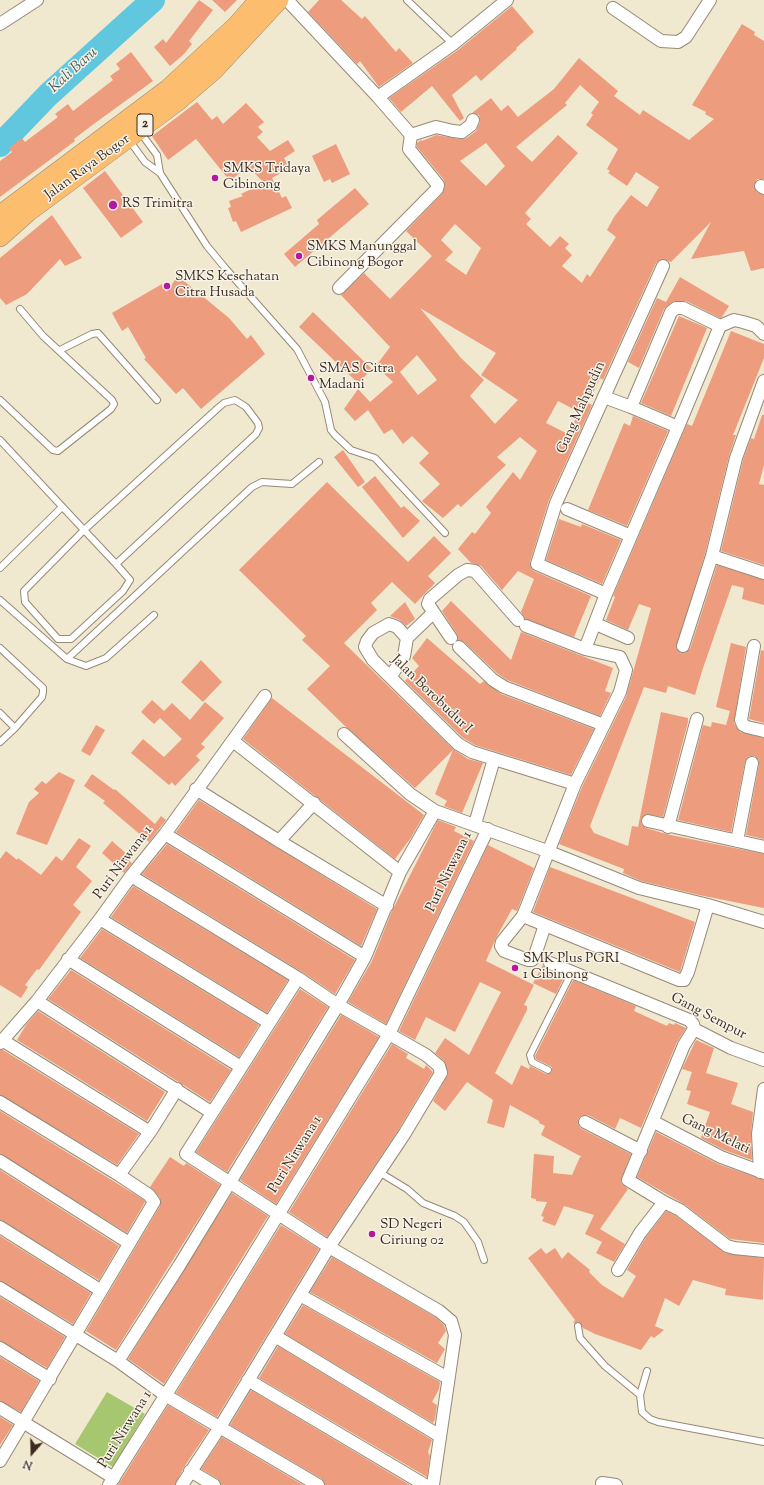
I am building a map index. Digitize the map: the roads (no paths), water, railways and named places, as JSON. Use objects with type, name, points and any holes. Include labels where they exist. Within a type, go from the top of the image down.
[{"type":"highway","name":"Jalan Raya Bogor","points":[[0,237],[129,128],[168,89],[237,25],[259,0]]},
{"type":"highway","name":"Jalan Raya Bogor","points":[[0,215],[12,204],[129,128],[178,101],[214,70],[279,0]]},
{"type":"street","points":[[0,24],[37,0]]},
{"type":"street","points":[[287,0],[412,135]]},
{"type":"street","points":[[378,97],[453,44],[506,0]]},
{"type":"street","points":[[613,8],[661,41],[678,42],[686,37],[710,0]]},
{"type":"street","points":[[412,135],[436,127],[462,132],[471,125],[473,120]]},
{"type":"street","points":[[339,288],[437,189],[438,186],[409,149],[412,135]]},
{"type":"street","name":"Gang Mahpudin","points":[[606,594],[536,564],[556,503],[663,266]]},
{"type":"street","points":[[631,407],[671,312],[676,308],[689,310],[720,326]]},
{"type":"street","points":[[585,649],[596,624],[606,594],[720,326],[734,320],[763,327]]},
{"type":"street","points":[[683,646],[712,556],[736,458],[764,381]]},
{"type":"street","points":[[604,396],[678,427]]},
{"type":"street","points":[[567,509],[631,536]]},
{"type":"street","points":[[712,556],[764,573]]},
{"type":"street","points":[[545,925],[532,960],[528,960],[504,951],[501,946],[502,942],[523,916],[547,851],[575,784],[604,725],[620,692],[626,670],[620,657],[585,649],[522,623],[475,571],[467,570],[458,575],[430,598],[428,604],[433,613],[455,642],[493,680],[504,687],[604,725]]},
{"type":"street","name":"Jalan Borobudur I","points":[[433,613],[407,638],[397,627],[389,624],[378,629],[367,641],[365,646],[369,655],[458,744],[472,752],[575,784]]},
{"type":"street","points":[[596,624],[628,638]]},
{"type":"street","points":[[391,676],[404,656],[407,638]]},
{"type":"street","points":[[754,646],[741,720],[743,725],[747,727],[764,731]]},
{"type":"street","name":"Puri Nirwana 1","points":[[1,1041],[37,1000],[100,919],[131,876],[165,834],[196,789],[265,696]]},
{"type":"street","points":[[668,827],[696,719]]},
{"type":"street","name":"Puri Nirwana 1","points":[[344,734],[410,794],[436,811],[547,851],[639,888],[708,905],[764,922]]},
{"type":"street","points":[[233,741],[314,803],[400,872]]},
{"type":"street","points":[[475,824],[494,759]]},
{"type":"street","points":[[737,841],[752,763]]},
{"type":"street","points":[[196,789],[387,906]]},
{"type":"street","points":[[279,841],[314,803]]},
{"type":"street","points":[[118,1361],[179,1266],[338,1005],[365,957],[400,872],[436,811]]},
{"type":"street","points":[[648,821],[668,827],[764,847]]},
{"type":"street","name":"Puri Nirwana 1","points":[[112,1481],[227,1298],[389,1034],[488,829]]},
{"type":"street","points":[[165,834],[365,957]]},
{"type":"street","points":[[131,876],[298,978],[338,1005],[426,1055],[439,1066],[441,1073],[438,1082],[329,1247],[220,1426],[182,1485]]},
{"type":"street","points":[[523,916],[679,980],[684,980],[688,972],[708,905]]},
{"type":"street","points":[[100,919],[268,1022]]},
{"type":"street","points":[[68,960],[241,1066]]},
{"type":"street","name":"Gang Sempur","points":[[550,963],[689,1020],[693,1024],[694,1029],[731,1048],[764,1060]]},
{"type":"street","points":[[298,978],[268,1022],[186,1154],[279,1212],[329,1247],[439,1311],[450,1321],[455,1335],[433,1485]]},
{"type":"street","points":[[37,1000],[211,1112]]},
{"type":"street","points":[[694,1029],[684,1045],[654,1122],[628,1180],[680,1210],[728,1246],[764,1251]]},
{"type":"street","points":[[1,1041],[150,1132]]},
{"type":"street","points":[[762,1173],[758,1134],[764,1089]]},
{"type":"street","points":[[119,1175],[150,1132],[176,1090]]},
{"type":"street","points":[[0,1102],[119,1175],[149,1195],[154,1202],[100,1290],[50,1379],[0,1461]]},
{"type":"street","points":[[585,1122],[641,1151]]},
{"type":"street","name":"Gang Melati","points":[[654,1122],[721,1157],[762,1173]]},
{"type":"street","points":[[0,1161],[130,1243]]},
{"type":"street","points":[[618,1270],[640,1233],[664,1202]]},
{"type":"street","points":[[0,1228],[100,1290]]},
{"type":"street","points":[[0,1288],[118,1361],[166,1395],[318,1485]]},
{"type":"street","points":[[300,1295],[448,1378]]},
{"type":"street","points":[[275,1336],[440,1436]]},
{"type":"street","points":[[0,1348],[50,1379]]},
{"type":"street","points":[[248,1380],[425,1485]]},
{"type":"street","points":[[0,1408],[112,1481]]},
{"type":"street","points":[[190,1471],[214,1485]]},
{"type":"street","points":[[602,1483],[616,1485]]},
{"type":"lane","points":[[407,0],[453,44]]},
{"type":"lane","points":[[129,128],[157,155],[160,173]]},
{"type":"lane","points":[[129,128],[145,162],[160,173],[207,246],[297,349],[325,402],[331,430],[335,436],[351,450],[375,458],[445,532]]},
{"type":"lane","points":[[0,400],[53,450],[58,451],[111,410],[114,404],[112,400],[60,350],[43,336],[20,309]]},
{"type":"lane","points":[[60,350],[92,334],[98,333],[157,400]]},
{"type":"lane","points":[[0,440],[62,507],[84,530],[116,564],[130,580],[123,591],[70,639],[58,639],[25,602],[24,591],[84,530],[224,403],[235,400],[246,407],[258,423],[259,428],[256,434],[116,564]]},
{"type":"lane","points":[[67,659],[252,487],[262,482],[292,484],[319,462]]},
{"type":"lane","points":[[0,568],[62,507]]},
{"type":"lane","points":[[0,600],[67,659],[86,666],[106,658],[154,615]]},
{"type":"lane","points":[[0,648],[43,688],[42,697],[15,728],[0,742]]},
{"type":"lane","points":[[0,713],[15,728]]},
{"type":"lane","points":[[548,1070],[532,1062],[530,1055],[572,972]]},
{"type":"lane","points":[[379,1172],[407,1189],[423,1203],[464,1222],[478,1242],[484,1260]]},
{"type":"lane","points":[[578,1326],[580,1338],[605,1366],[640,1395]]},
{"type":"lane","points":[[647,1371],[640,1395],[642,1412],[650,1419],[764,1442]]},
{"type":"waterway","name":"Kali Baru","points":[[0,145],[48,95],[153,0]]},
{"type":"place","name":"SMKS Tridaya Cibinong","points":[[215,178]]},
{"type":"place","name":"RS Trimitra","points":[[113,205]]},
{"type":"place","name":"SMKS Manunggal Cibinong Bogor","points":[[299,256]]},
{"type":"place","name":"SMKS Kesehatan Citra Husada","points":[[167,286]]},
{"type":"place","name":"SMAS Citra Madani","points":[[311,378]]},
{"type":"place","name":"SMK Plus PGRI 1 Cibinong","points":[[515,968]]},
{"type":"place","name":"SD Negeri Ciriung 02","points":[[372,1234]]}]
